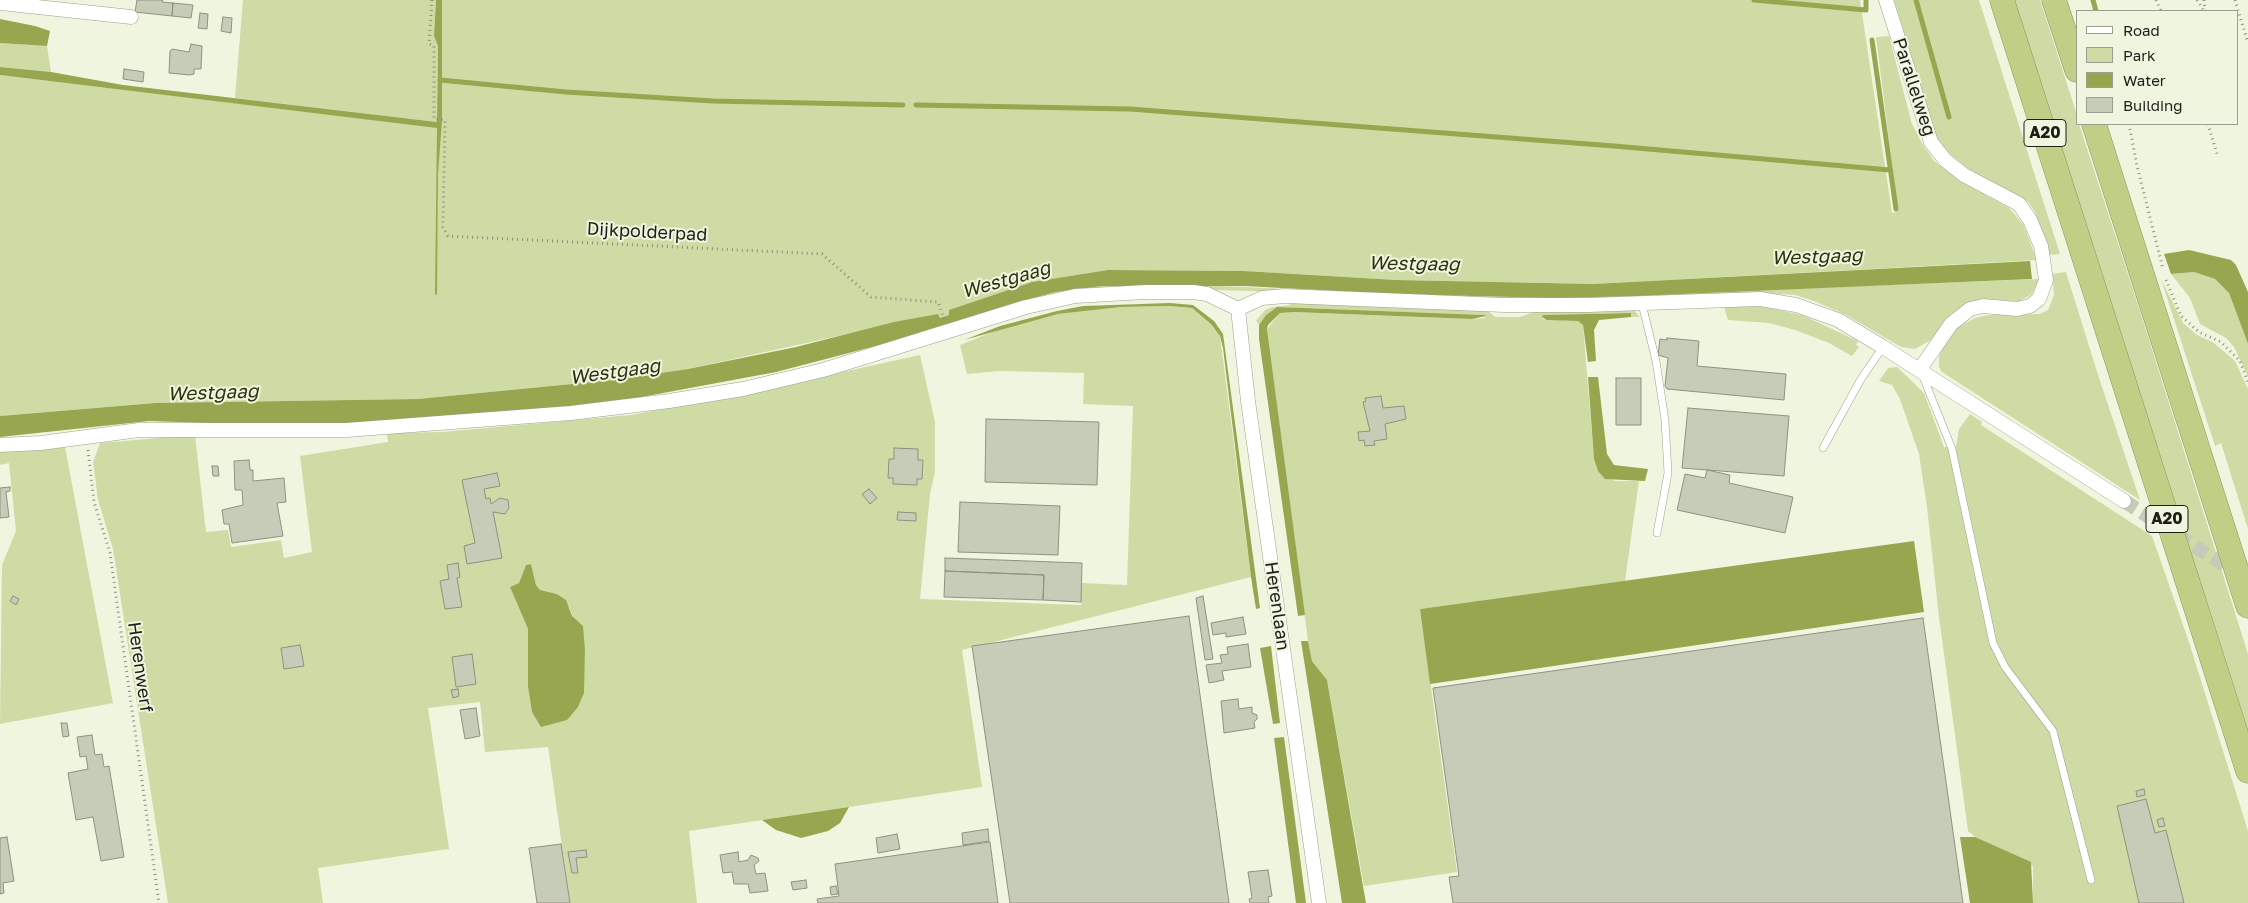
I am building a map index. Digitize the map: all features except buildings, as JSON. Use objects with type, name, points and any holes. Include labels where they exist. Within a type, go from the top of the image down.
[{"type":"highway","name":"A20","points":[[2002,0],[2248,771]]},
{"type":"highway","points":[[2054,0],[2076,67]]},
{"type":"highway","name":"A20","points":[[2094,125],[2248,606]]},
{"type":"street","name":"Parallelweg","points":[[1886,0],[1931,142],[1945,160],[1964,175],[2019,204],[2030,220],[2041,246],[2046,280],[2039,299],[2030,306],[2017,309],[1983,306],[1970,310],[1951,324],[1920,369]]},
{"type":"street","points":[[0,2],[131,17]]},
{"type":"street","points":[[0,445],[41,444],[86,436],[139,430],[347,430],[571,413],[669,400],[743,389],[822,370],[1026,308],[1075,296],[1146,292],[1193,292],[1207,294],[1238,309],[1262,298],[1285,296],[1504,305],[1642,304],[1760,299],[1796,305],[1838,320],[1920,369],[2124,501]]},
{"type":"street","name":"Herenlaan","points":[[1238,309],[1248,401],[1319,903]]},
{"type":"lane","points":[[1642,304],[1656,361],[1665,420],[1668,473],[1657,533]]},
{"type":"lane","points":[[1823,448],[1861,378],[1883,346]]},
{"type":"lane","points":[[1920,369],[1952,449],[1993,643],[2005,667],[2053,731],[2091,880]]},
{"type":"path","name":"Dijkpolderpad","points":[[432,0],[428,44],[434,46],[434,119],[445,120],[443,227],[445,233],[452,237],[822,254],[872,297],[938,302],[940,309]]},
{"type":"path","points":[[2238,10],[2248,44]]},
{"type":"path","points":[[2129,125],[2137,166],[2164,275],[2181,316],[2199,332],[2221,342],[2240,361],[2248,382]]},
{"type":"path","points":[[2208,125],[2217,154]]},
{"type":"path","name":"Herenwerf","points":[[86,436],[94,502],[110,553],[159,903]]},
{"type":"green space","points":[[243,0],[436,0],[434,36],[438,46],[437,122],[235,98]]},
{"type":"green space","points":[[442,0],[1860,0],[1892,213],[1898,211],[1876,37],[1889,36],[1912,124],[1922,143],[1934,161],[1958,180],[2009,208],[2023,224],[2037,260],[1593,284],[1396,280],[1244,271],[1108,270],[1032,282],[950,310],[950,315],[940,318],[938,314],[688,369],[613,380],[418,399],[155,403],[0,416],[0,75],[441,128]]},
{"type":"green space","points":[[1894,0],[1979,0],[2060,254],[2047,255],[2035,212],[2028,202],[1970,170],[1937,140]]},
{"type":"green space","points":[[2009,0],[2040,0],[2076,112],[2076,125],[2079,125],[2139,308],[2248,654],[2248,746]]},
{"type":"green space","points":[[0,43],[47,46],[51,72],[0,67]]},
{"type":"green space","points":[[2066,272],[2140,500],[1942,372],[1939,367],[1939,356],[1946,340],[1955,329],[1975,318],[1988,315],[2040,314],[2048,310],[2054,295],[2052,274]]},
{"type":"green space","points":[[2194,272],[2215,279],[2229,293],[2248,344],[2248,377],[2234,347],[2226,338],[2200,324],[2190,298],[2171,274]]},
{"type":"green space","points":[[2040,279],[2032,294],[2020,301],[1978,300],[1967,303],[1951,314],[1931,340],[1915,349],[1901,347],[1846,315],[1814,301],[1795,295],[1762,293],[1592,301],[1147,288],[951,324],[1055,292],[1103,286],[1200,285],[1393,294],[1553,298]]},
{"type":"green space","points":[[2161,279],[2183,323],[2197,335],[2214,343],[2235,361],[2248,389],[2248,529],[2221,443],[2215,446]]},
{"type":"green space","points":[[1291,303],[1485,308],[1495,317],[1520,317],[1543,309],[1632,308],[1640,317],[1631,317],[1631,313],[1543,315],[1543,319],[1578,321],[1583,325],[1594,459],[1598,471],[1615,481],[1639,481],[1625,581],[1420,609],[1457,872],[1364,886],[1327,680],[1312,661],[1308,641],[1267,329],[1280,313],[1294,312],[1485,318],[1484,315],[1277,307],[1266,315],[1259,325],[1256,321],[1265,310],[1273,307],[1290,305]]},
{"type":"green space","points":[[1723,304],[1761,306],[1802,315],[1858,341],[1856,345],[1859,347],[1852,356],[1829,343],[1795,330],[1769,323],[1728,320]]},
{"type":"green space","points":[[1170,306],[1192,308],[1211,324],[1220,336],[1251,577],[962,650],[982,787],[689,831],[697,903],[570,903],[548,747],[485,752],[480,702],[428,708],[449,849],[318,868],[323,903],[168,903],[113,549],[98,500],[93,462],[100,443],[195,435],[206,532],[228,530],[231,547],[281,540],[284,558],[312,552],[300,456],[388,442],[387,433],[442,432],[631,415],[728,397],[920,355],[935,422],[935,472],[930,494],[920,599],[1081,605],[1082,583],[1127,585],[1133,406],[1083,404],[1084,373],[1000,371],[967,374],[960,345],[1000,329],[1058,314],[1121,307]],"holes":[[[531,564],[536,585],[540,590],[557,594],[569,607],[585,650],[583,695],[578,707],[532,712],[528,687],[528,629],[510,587],[519,583],[526,565]]]},
{"type":"green space","points":[[1897,367],[1924,393],[1944,447],[1956,447],[1959,429],[1970,414],[1982,422],[1981,425],[2152,536],[2189,642],[2248,831],[2248,903],[2033,903],[2033,866],[1975,837],[1968,831],[1919,454],[1900,399],[1892,385],[1879,381],[1888,368]]},
{"type":"green space","points":[[65,447],[113,703],[0,724],[2,565],[16,531],[9,463],[0,465],[0,452]]},
{"type":"water","points":[[436,0],[442,0],[442,120],[438,174],[437,294],[435,295],[437,128],[0,75],[0,67],[51,72],[123,85],[437,122],[438,46],[434,36]]},
{"type":"water","points":[[0,19],[50,31],[47,46],[0,43]]},
{"type":"water","points":[[2189,250],[2231,260],[2236,265],[2248,292],[2248,344],[2229,293],[2215,279],[2194,272],[2171,274],[2164,254]]},
{"type":"water","points":[[2030,261],[2032,279],[1635,296],[1553,298],[1393,294],[1245,286],[1103,286],[1055,292],[891,342],[776,372],[620,401],[539,410],[359,424],[237,424],[149,421],[0,437],[0,416],[155,403],[418,399],[613,380],[688,369],[796,347],[894,322],[938,314],[940,318],[949,315],[949,310],[1032,282],[1108,270],[1244,271],[1396,280],[1593,284]]},
{"type":"water","points":[[1170,303],[1193,305],[1214,321],[1223,334],[1260,608],[1256,609],[1251,577],[1223,348],[1220,336],[1211,324],[1192,308],[1170,306],[1121,307],[1058,314],[964,340],[1000,326],[1083,306]]},
{"type":"water","points":[[1277,307],[1486,316],[1472,319],[1294,312],[1280,313],[1268,325],[1305,615],[1298,616],[1259,339],[1259,325],[1266,315]]},
{"type":"water","points":[[1631,313],[1631,317],[1599,320],[1594,330],[1596,361],[1588,362],[1583,325],[1578,321],[1547,320],[1542,317],[1543,315]]},
{"type":"water","points":[[1588,377],[1598,377],[1607,454],[1614,465],[1648,469],[1645,481],[1605,479],[1598,471],[1594,459]]},
{"type":"water","points":[[1914,541],[1924,612],[1430,684],[1420,609]]},
{"type":"water","points":[[531,564],[536,585],[540,590],[557,594],[566,600],[572,616],[583,626],[585,650],[584,693],[578,707],[567,720],[541,727],[532,712],[528,687],[528,629],[510,587],[519,583],[526,565]]},
{"type":"water","points":[[1301,641],[1308,641],[1312,661],[1327,680],[1366,903],[1342,903]]},
{"type":"water","points":[[1271,646],[1280,723],[1273,724],[1260,648]]},
{"type":"water","points":[[1284,737],[1306,903],[1296,903],[1274,738]]},
{"type":"water","points":[[849,807],[840,823],[828,831],[801,838],[776,830],[762,820]]},
{"type":"water","points":[[1960,837],[1975,837],[2031,862],[2033,903],[1970,903]]},
{"type":"waterway","points":[[1754,0],[1866,10],[1866,0]]},
{"type":"waterway","points":[[1916,0],[1949,117]]},
{"type":"waterway","points":[[2093,0],[2096,10]]},
{"type":"waterway","points":[[1872,40],[1896,209]]},
{"type":"waterway","points":[[440,80],[566,92],[713,101],[903,105]]},
{"type":"waterway","points":[[916,105],[1130,109],[1614,146],[1890,170]]},
{"type":"tunnel","points":[[2124,501],[2237,573]]},
{"type":"water label","name":"Westgaag","points":[[1817,257]]},
{"type":"water label","name":"Westgaag","points":[[1414,264]]},
{"type":"water label","name":"Westgaag","points":[[1006,280]]},
{"type":"water label","name":"Westgaag","points":[[615,372]]},
{"type":"water label","name":"Westgaag","points":[[213,393]]}]
